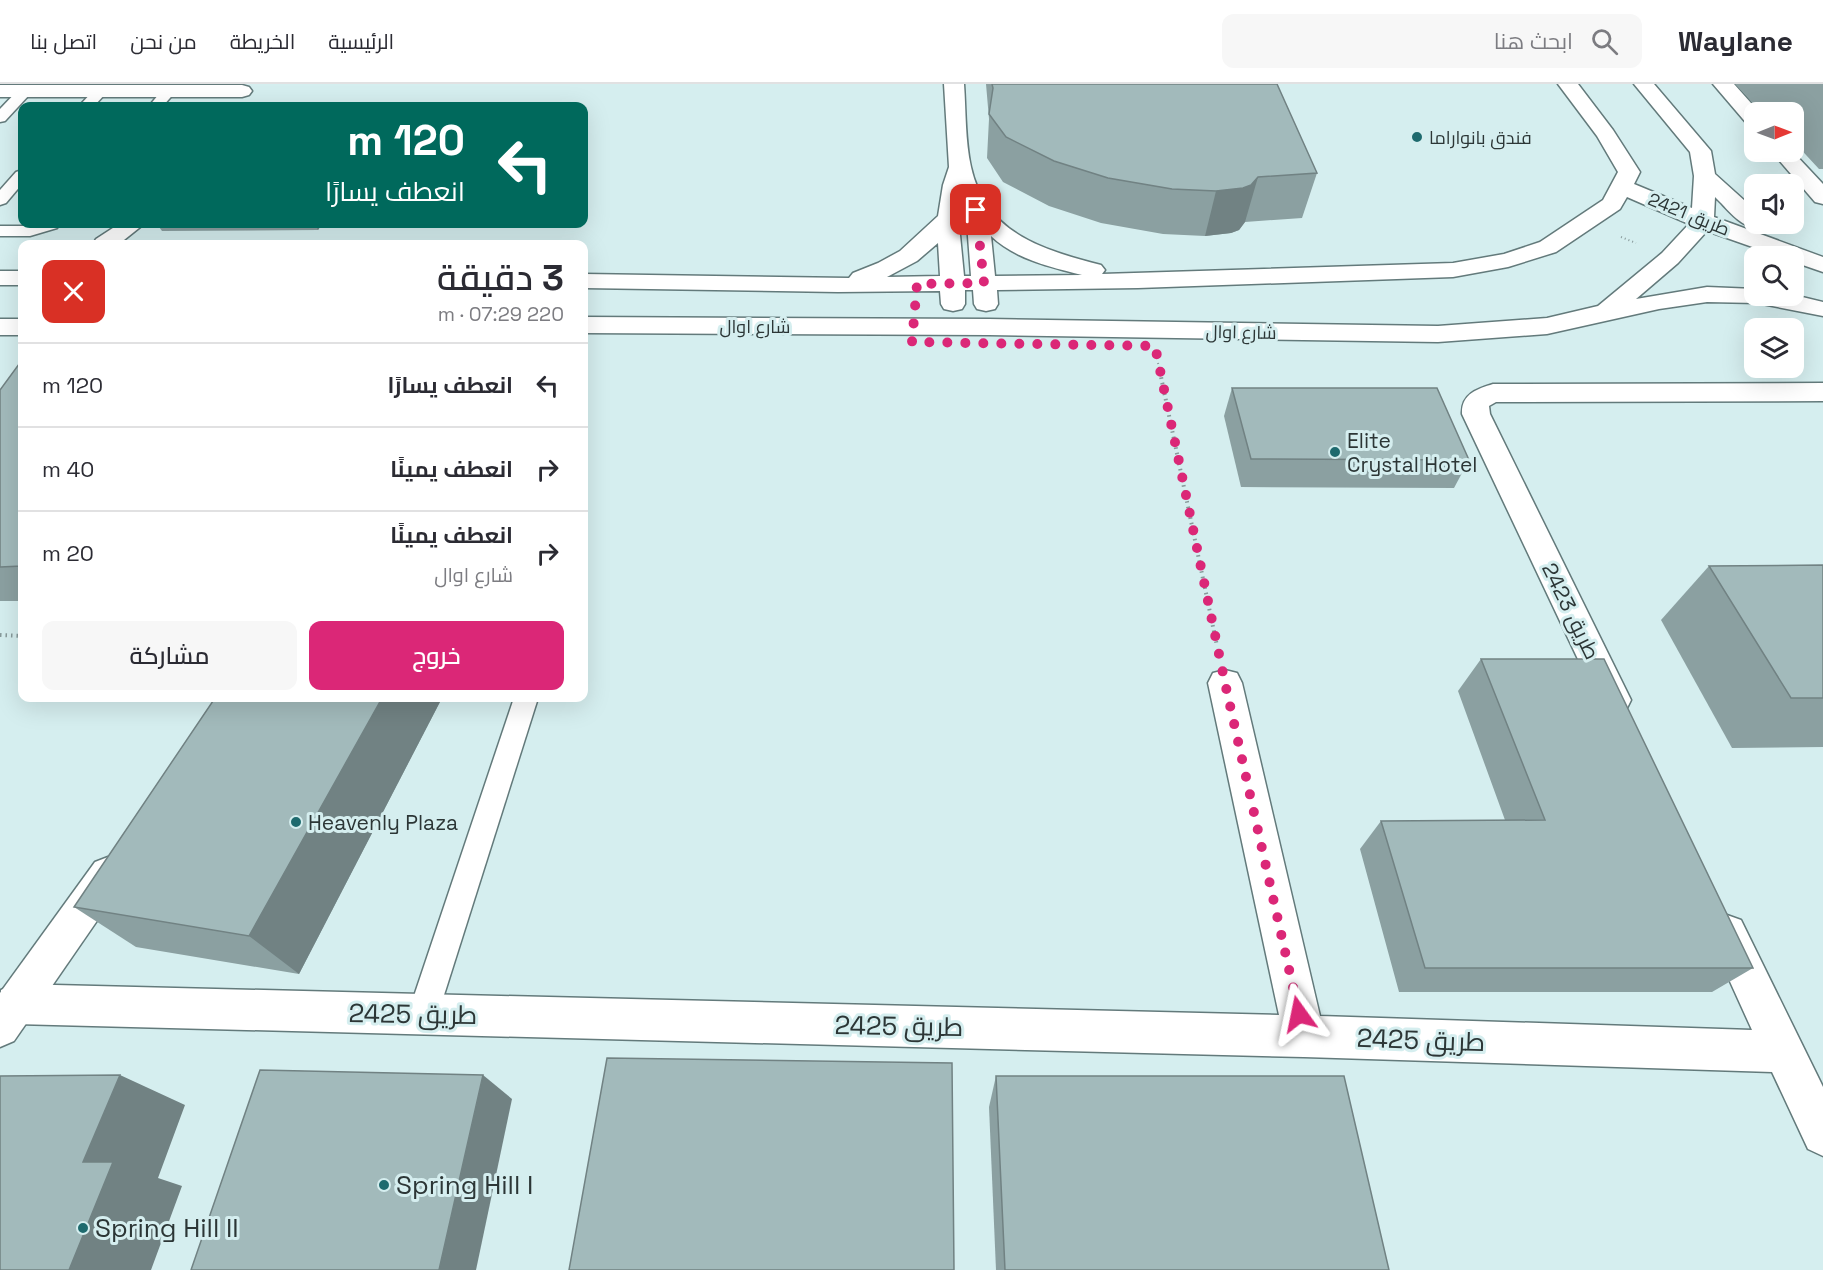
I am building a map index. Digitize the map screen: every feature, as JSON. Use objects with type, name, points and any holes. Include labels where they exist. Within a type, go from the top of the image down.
[{"type":"street","points":[[954,84],[960,166],[976,210],[989,327]]},
{"type":"street","points":[[1568,84],[1606,134],[1629,172],[1617,196]]},
{"type":"street","points":[[1644,84],[1700,151],[1705,176],[1697,228]]},
{"type":"street","points":[[1723,84],[1744,108]]},
{"type":"street","points":[[0,92],[169,91],[245,87]]},
{"type":"street","points":[[232,102],[245,87]]},
{"type":"street","points":[[1792,162],[1818,187]]},
{"type":"street","points":[[954,327],[947,220],[951,189],[960,166]]},
{"type":"street","points":[[1705,176],[1744,212]]},
{"type":"street","name":"طريق 2421","points":[[1617,196],[1697,228],[1823,264]]},
{"type":"street","name":"شارع اوال","points":[[588,281],[838,285],[1138,281],[1453,270],[1508,260],[1548,247],[1617,196]]},
{"type":"street","points":[[976,210],[1012,243],[1030,252],[1058,262],[1138,281]]},
{"type":"street","points":[[838,285],[886,271],[931,238],[947,220]]},
{"type":"street","name":"طريق 2421","points":[[1697,228],[1744,253]]},
{"type":"street","name":"شارع اوال","points":[[588,325],[989,327],[1438,334],[1547,326],[1606,312],[1670,258],[1697,228]]},
{"type":"street","points":[[114,240],[141,229]]},
{"type":"street","points":[[1774,234],[1823,264]]},
{"type":"street","points":[[1804,279],[1823,287]]},
{"type":"street","points":[[1606,312],[1691,296],[1725,294],[1774,299],[1823,309]]},
{"type":"street","points":[[0,327],[18,327]]},
{"type":"street","name":"طريق 2423","points":[[1627,728],[1476,414],[1475,405],[1482,397],[1493,393],[1823,392]]},
{"type":"street","points":[[1225,683],[1304,1036]]},
{"type":"street","name":"طريق 2425","points":[[7,1015],[127,848]]},
{"type":"street","points":[[1711,900],[1823,1134]]},
{"type":"street","name":"طريق 2425","points":[[7,1015],[423,1014],[1304,1036],[1784,1052]]},
{"type":"lane","points":[[0,118],[25,91]]},
{"type":"lane","points":[[90,102],[100,91]]},
{"type":"lane","points":[[159,102],[169,91]]},
{"type":"lane","points":[[0,200],[18,180]]},
{"type":"lane","points":[[0,231],[30,231],[39,228]]},
{"type":"lane","points":[[423,1014],[525,702]]},
{"type":"path","points":[[1157,358],[1225,683]]},
{"type":"path","points":[[0,635],[18,636]]},
{"type":"building","points":[[992,84],[1277,84],[1317,173],[1258,177],[1251,185],[1243,188],[1216,191],[1172,189],[1108,178],[1054,161],[1006,137],[989,114]]},
{"type":"building","points":[[18,365],[18,566],[0,567],[0,390]]},
{"type":"building","points":[[1232,388],[1437,388],[1469,460],[1251,459]]},
{"type":"building","points":[[1823,565],[1823,698],[1791,698],[1709,566]]},
{"type":"building","points":[[1481,659],[1604,659],[1753,968],[1425,968],[1381,821],[1545,820]]},
{"type":"building","points":[[212,702],[380,702],[249,936],[74,907]]},
{"type":"building","points":[[607,1058],[952,1063],[954,1270],[569,1270]]},
{"type":"building","name":"Spring Hill I","points":[[260,1070],[483,1075],[439,1270],[191,1270]]},
{"type":"building","points":[[120,1075],[83,1162],[113,1162],[69,1270],[0,1270],[0,1076]]},
{"type":"building","points":[[996,1076],[1344,1076],[1389,1270],[1005,1270]]},
{"type":"place","name":"فندق بانواراما","points":[[1417,137]]},
{"type":"place","name":"Elite Crystal Hotel","points":[[1335,452]]},
{"type":"place","name":"Heavenly Plaza","points":[[296,822]]},
{"type":"place","name":"Spring Hill I","points":[[384,1185]]},
{"type":"place","name":"Spring Hill II","points":[[83,1228]]},
{"type":"route","points":[[976,210],[984,283],[917,284],[912,342],[1155,346],[1225,683],[1299,1014]]}]
